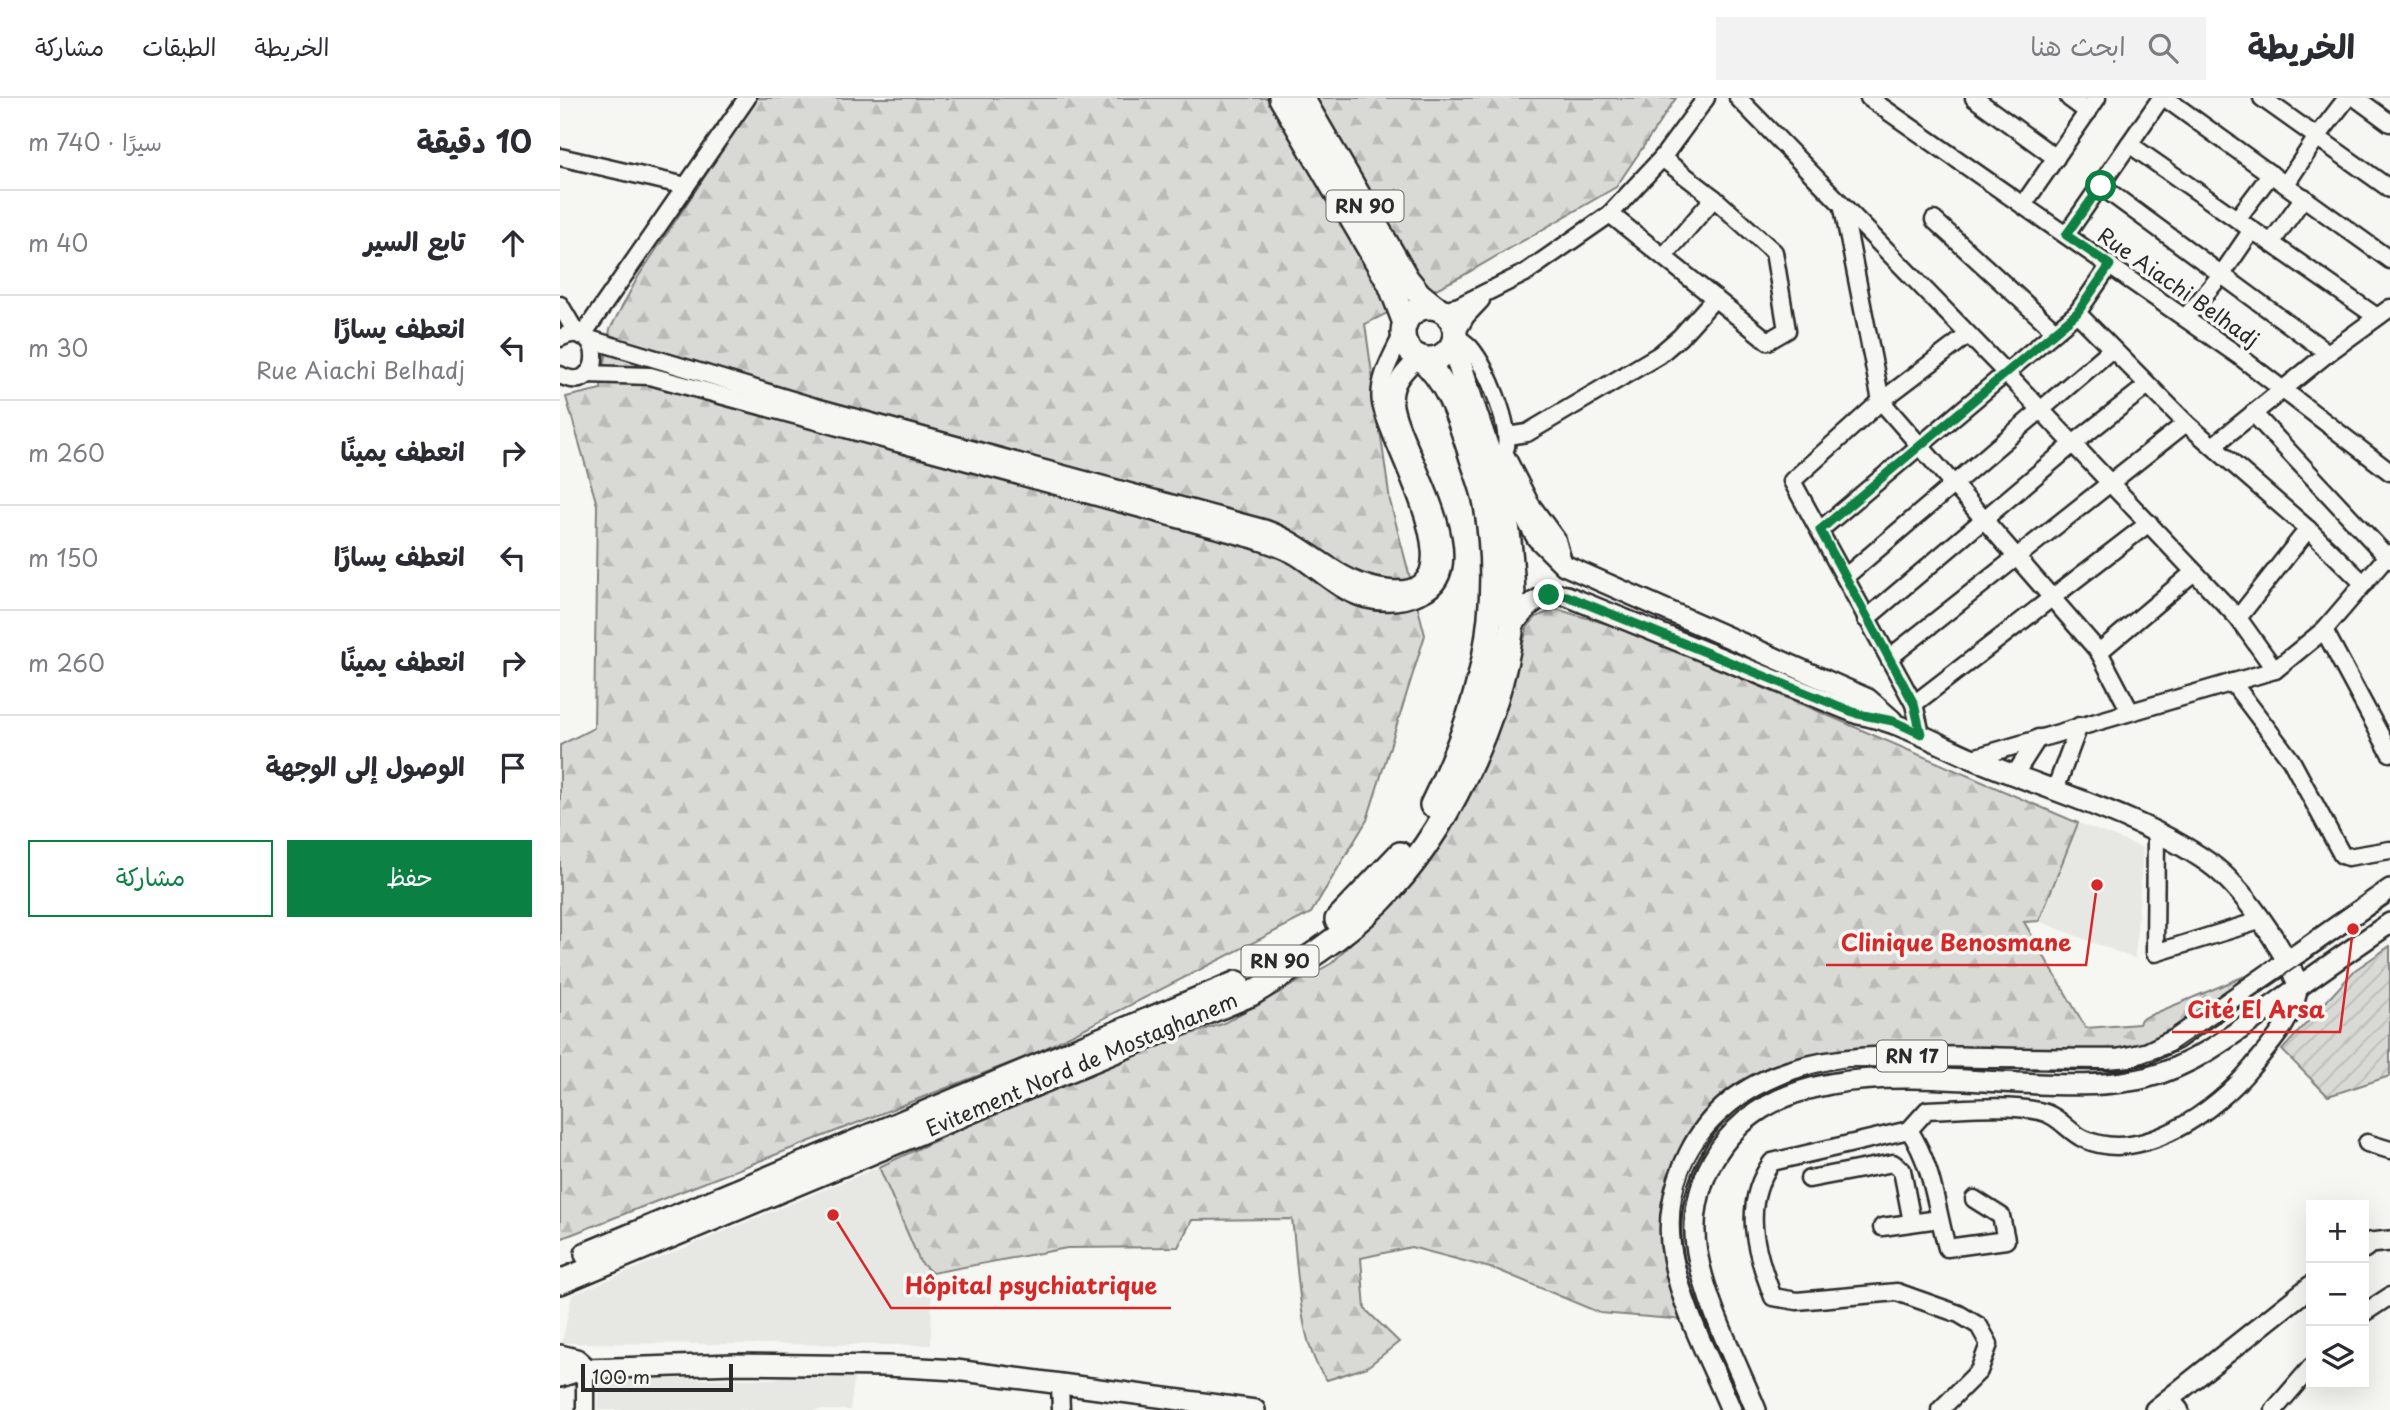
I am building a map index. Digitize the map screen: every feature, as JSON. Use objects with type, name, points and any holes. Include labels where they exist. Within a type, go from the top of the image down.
[{"type":"highway","name":"RN 90","points":[[1290,101],[1407,279],[1419,295],[1439,308]]},
{"type":"highway","name":"RN 90","points":[[1290,101],[1390,284],[1404,328]]},
{"type":"highway","points":[[1439,308],[1452,320],[1455,338],[1439,357],[1419,357],[1407,348],[1404,328],[1414,311],[1439,308]]},
{"type":"highway","name":"Evitement Nord de Mostaghanem","points":[[560,1282],[1251,994],[1342,935],[1381,900],[1438,824],[1463,780],[1487,722],[1505,663],[1511,628],[1509,541],[1499,454],[1463,382],[1455,338]]},
{"type":"highway","name":"Evitement Nord de Mostaghanem","points":[[560,1265],[1258,974],[1298,951],[1336,921],[1392,863],[1424,821],[1468,724],[1489,636],[1492,593],[1491,552],[1482,491],[1464,434],[1443,384],[1436,371],[1419,357]]},
{"type":"highway","points":[[560,1357],[576,1361],[585,1369]]},
{"type":"main road","points":[[1499,454],[1537,538],[1564,565],[1868,699],[1893,721]]},
{"type":"main road","points":[[1564,565],[1567,596]]},
{"type":"main road","points":[[1511,628],[1525,609],[1539,598],[1567,596],[1858,714],[1893,721],[1973,758],[2156,833],[2210,863],[2232,885],[2286,961],[2299,986]]},
{"type":"main road","name":"RN 17","points":[[1731,1410],[1684,1295],[1672,1256],[1670,1235],[1673,1201],[1684,1164],[1702,1132],[1724,1107],[1748,1089],[1775,1076],[1832,1060],[1904,1056],[2133,1058],[2176,1039],[2390,889]]},
{"type":"main road","name":"RN 17","points":[[1756,1410],[1701,1268],[1695,1233],[1698,1198],[1708,1170],[1725,1141],[1746,1119],[1791,1096],[1847,1082],[1888,1080],[2096,1083],[2146,1078],[2196,1057],[2390,923]]},
{"type":"main road","points":[[2263,927],[2298,939],[2324,935]]},
{"type":"main road","points":[[2254,984],[2261,975],[2267,957],[2263,927]]},
{"type":"main road","points":[[2369,1244],[2390,1241]]},
{"type":"main road","points":[[2168,1406],[2306,1290]]},
{"type":"main road","points":[[560,1377],[585,1369],[735,1364],[887,1366],[956,1370],[1255,1410]]},
{"type":"street","points":[[582,336],[747,98]]},
{"type":"street","points":[[1439,308],[1459,306],[1525,273],[1610,214],[1662,158],[1706,98]]},
{"type":"street","points":[[1738,98],[2006,373],[2238,618],[2275,670]]},
{"type":"street","name":"Rue Aiachi Belhadj","points":[[1869,98],[2185,318],[2390,472]]},
{"type":"street","points":[[1974,98],[2056,158]]},
{"type":"street","points":[[2068,98],[2088,112]]},
{"type":"street","points":[[2022,205],[2098,98]]},
{"type":"street","points":[[2066,235],[2163,98],[2390,260]]},
{"type":"street","points":[[2262,98],[2390,189]]},
{"type":"street","points":[[2286,184],[2317,137],[2358,99],[2390,123]]},
{"type":"street","points":[[2129,144],[2271,243],[2384,313],[2328,353],[2213,446]]},
{"type":"street","points":[[560,157],[687,186]]},
{"type":"street","points":[[1610,214],[1768,341],[1788,327],[1774,252],[1714,198],[1662,158]]},
{"type":"street","points":[[2237,219],[2271,174]]},
{"type":"street","points":[[2101,186],[2328,353]]},
{"type":"street","points":[[2271,243],[2304,197]]},
{"type":"street","points":[[1664,256],[1714,198]]},
{"type":"street","points":[[1843,208],[1881,401],[2099,652],[2130,711]]},
{"type":"street","points":[[1934,220],[2055,331]]},
{"type":"street","points":[[2185,318],[2222,274],[2252,230]]},
{"type":"street","points":[[1820,530],[2077,313],[2110,265]]},
{"type":"street","points":[[1487,293],[1466,316],[1455,338],[1472,349],[1484,370],[1499,454],[1527,433],[1659,355],[1715,298]]},
{"type":"street","points":[[560,305],[595,356],[587,374]]},
{"type":"street","points":[[2077,313],[2186,423],[2308,529],[2364,584]]},
{"type":"street","points":[[560,338],[582,336],[812,406],[1266,529],[1292,539],[1356,581],[1397,591],[1419,582],[1430,567],[1431,556],[1424,515],[1381,406],[1382,380],[1404,328]]},
{"type":"street","points":[[1921,734],[1914,704],[1792,481],[1881,401],[1968,335]]},
{"type":"street","points":[[1845,577],[1954,485],[2039,408],[2112,349]]},
{"type":"street","points":[[560,375],[575,379],[587,374],[650,376],[1252,539],[1294,555],[1348,593],[1389,603],[1409,600],[1430,590],[1438,579],[1443,559],[1433,506],[1393,401],[1399,379],[1419,357]]},
{"type":"street","points":[[1866,619],[2073,444],[2148,385]]},
{"type":"street","points":[[1973,758],[2275,670],[2325,630],[2389,556],[2253,414]]},
{"type":"street","points":[[1889,658],[2186,423]]},
{"type":"street","points":[[1914,704],[2053,600],[2148,523]]},
{"type":"street","points":[[2238,618],[2308,529]]},
{"type":"street","points":[[2099,652],[2194,572]]},
{"type":"street","points":[[2325,630],[2390,753]]},
{"type":"street","points":[[2232,682],[2291,760],[2342,855],[2348,857],[2390,850]]},
{"type":"street","points":[[2055,790],[2079,726]]},
{"type":"street","points":[[2015,774],[2038,738]]},
{"type":"street","points":[[2156,833],[2155,953],[2263,927]]},
{"type":"street","points":[[1940,1410],[1979,1371],[1989,1343],[1979,1326],[1930,1301],[1897,1292],[1797,1301],[1773,1297],[1763,1271],[1752,1210],[1758,1182],[1772,1162],[1909,1130],[1927,1110],[2038,1111],[2056,1116],[2084,1139],[2112,1145],[2156,1138],[2193,1123],[2242,1079],[2280,1032],[2298,999],[2299,986]]},
{"type":"street","points":[[1909,1130],[1920,1146],[1931,1178],[1947,1248],[2006,1240],[2001,1216],[1974,1199]]},
{"type":"street","points":[[2367,1143],[2390,1150]]},
{"type":"street","points":[[1809,1179],[1893,1163],[1902,1170],[1912,1222]]},
{"type":"street","points":[[1882,1227],[1939,1219]]},
{"type":"street","points":[[2369,1310],[2390,1296]]},
{"type":"street","points":[[585,1369],[585,1410]]},
{"type":"street","points":[[2274,1410],[2306,1373]]},
{"type":"street","points":[[1060,1385],[1061,1410]]},
{"type":"shaded area","points":[[2078,823],[2143,848],[2135,959],[2039,921]]},
{"type":"shaded area","points":[[879,1167],[920,1262],[932,1273],[931,1345],[562,1343],[572,1295]]},
{"type":"shaded area","points":[[787,1371],[855,1372],[850,1410],[598,1410],[600,1379],[776,1379]]},
{"type":"green space","points":[[757,98],[1676,98],[1616,187],[1462,276],[1365,324],[1390,501],[1425,635],[1367,820],[1311,913],[1036,1053],[560,1239],[560,745],[594,728],[597,505],[566,397],[601,389],[610,329],[638,277]]},
{"type":"green space","points":[[1556,609],[1631,631],[2078,823],[2039,921],[2024,922],[2086,1028],[2139,1024],[2141,1019],[2245,976],[2195,1020],[2148,1046],[2110,1050],[1910,1048],[1846,1051],[1784,1062],[1757,1073],[1726,1096],[1673,1169],[1685,1320],[1600,1313],[1498,1270],[1411,1247],[1361,1258],[1365,1309],[1399,1342],[1367,1367],[1327,1380],[1317,1366],[1305,1327],[1292,1219],[1192,1220],[1178,1247],[1067,1248],[932,1273],[920,1262],[879,1167],[1039,1092],[1160,1044],[1222,1024],[1332,963],[1415,877],[1512,681],[1528,626],[1536,617]]},
{"type":"green space","points":[[2390,946],[2390,1076],[2328,1096],[2282,1050],[2355,970]]},
{"type":"tram line","points":[[1743,1410],[1698,1305],[1681,1244],[1681,1207],[1689,1174],[1704,1145],[1725,1121],[1751,1101],[1781,1085],[1848,1067],[2132,1067],[2170,1053],[2390,903]]},
{"type":"place","name":"Clinique Benosmane","points":[[2097,885]]},
{"type":"place","name":"Cité El Arsa","points":[[2353,929]]},
{"type":"place","name":"Hôpital psychiatrique","points":[[833,1215]]},
{"type":"route","points":[[1549,595],[1567,596],[1858,714],[1893,721],[1921,734],[1914,704],[1820,530],[2077,313],[2110,265],[2066,235],[2101,186]]}]
